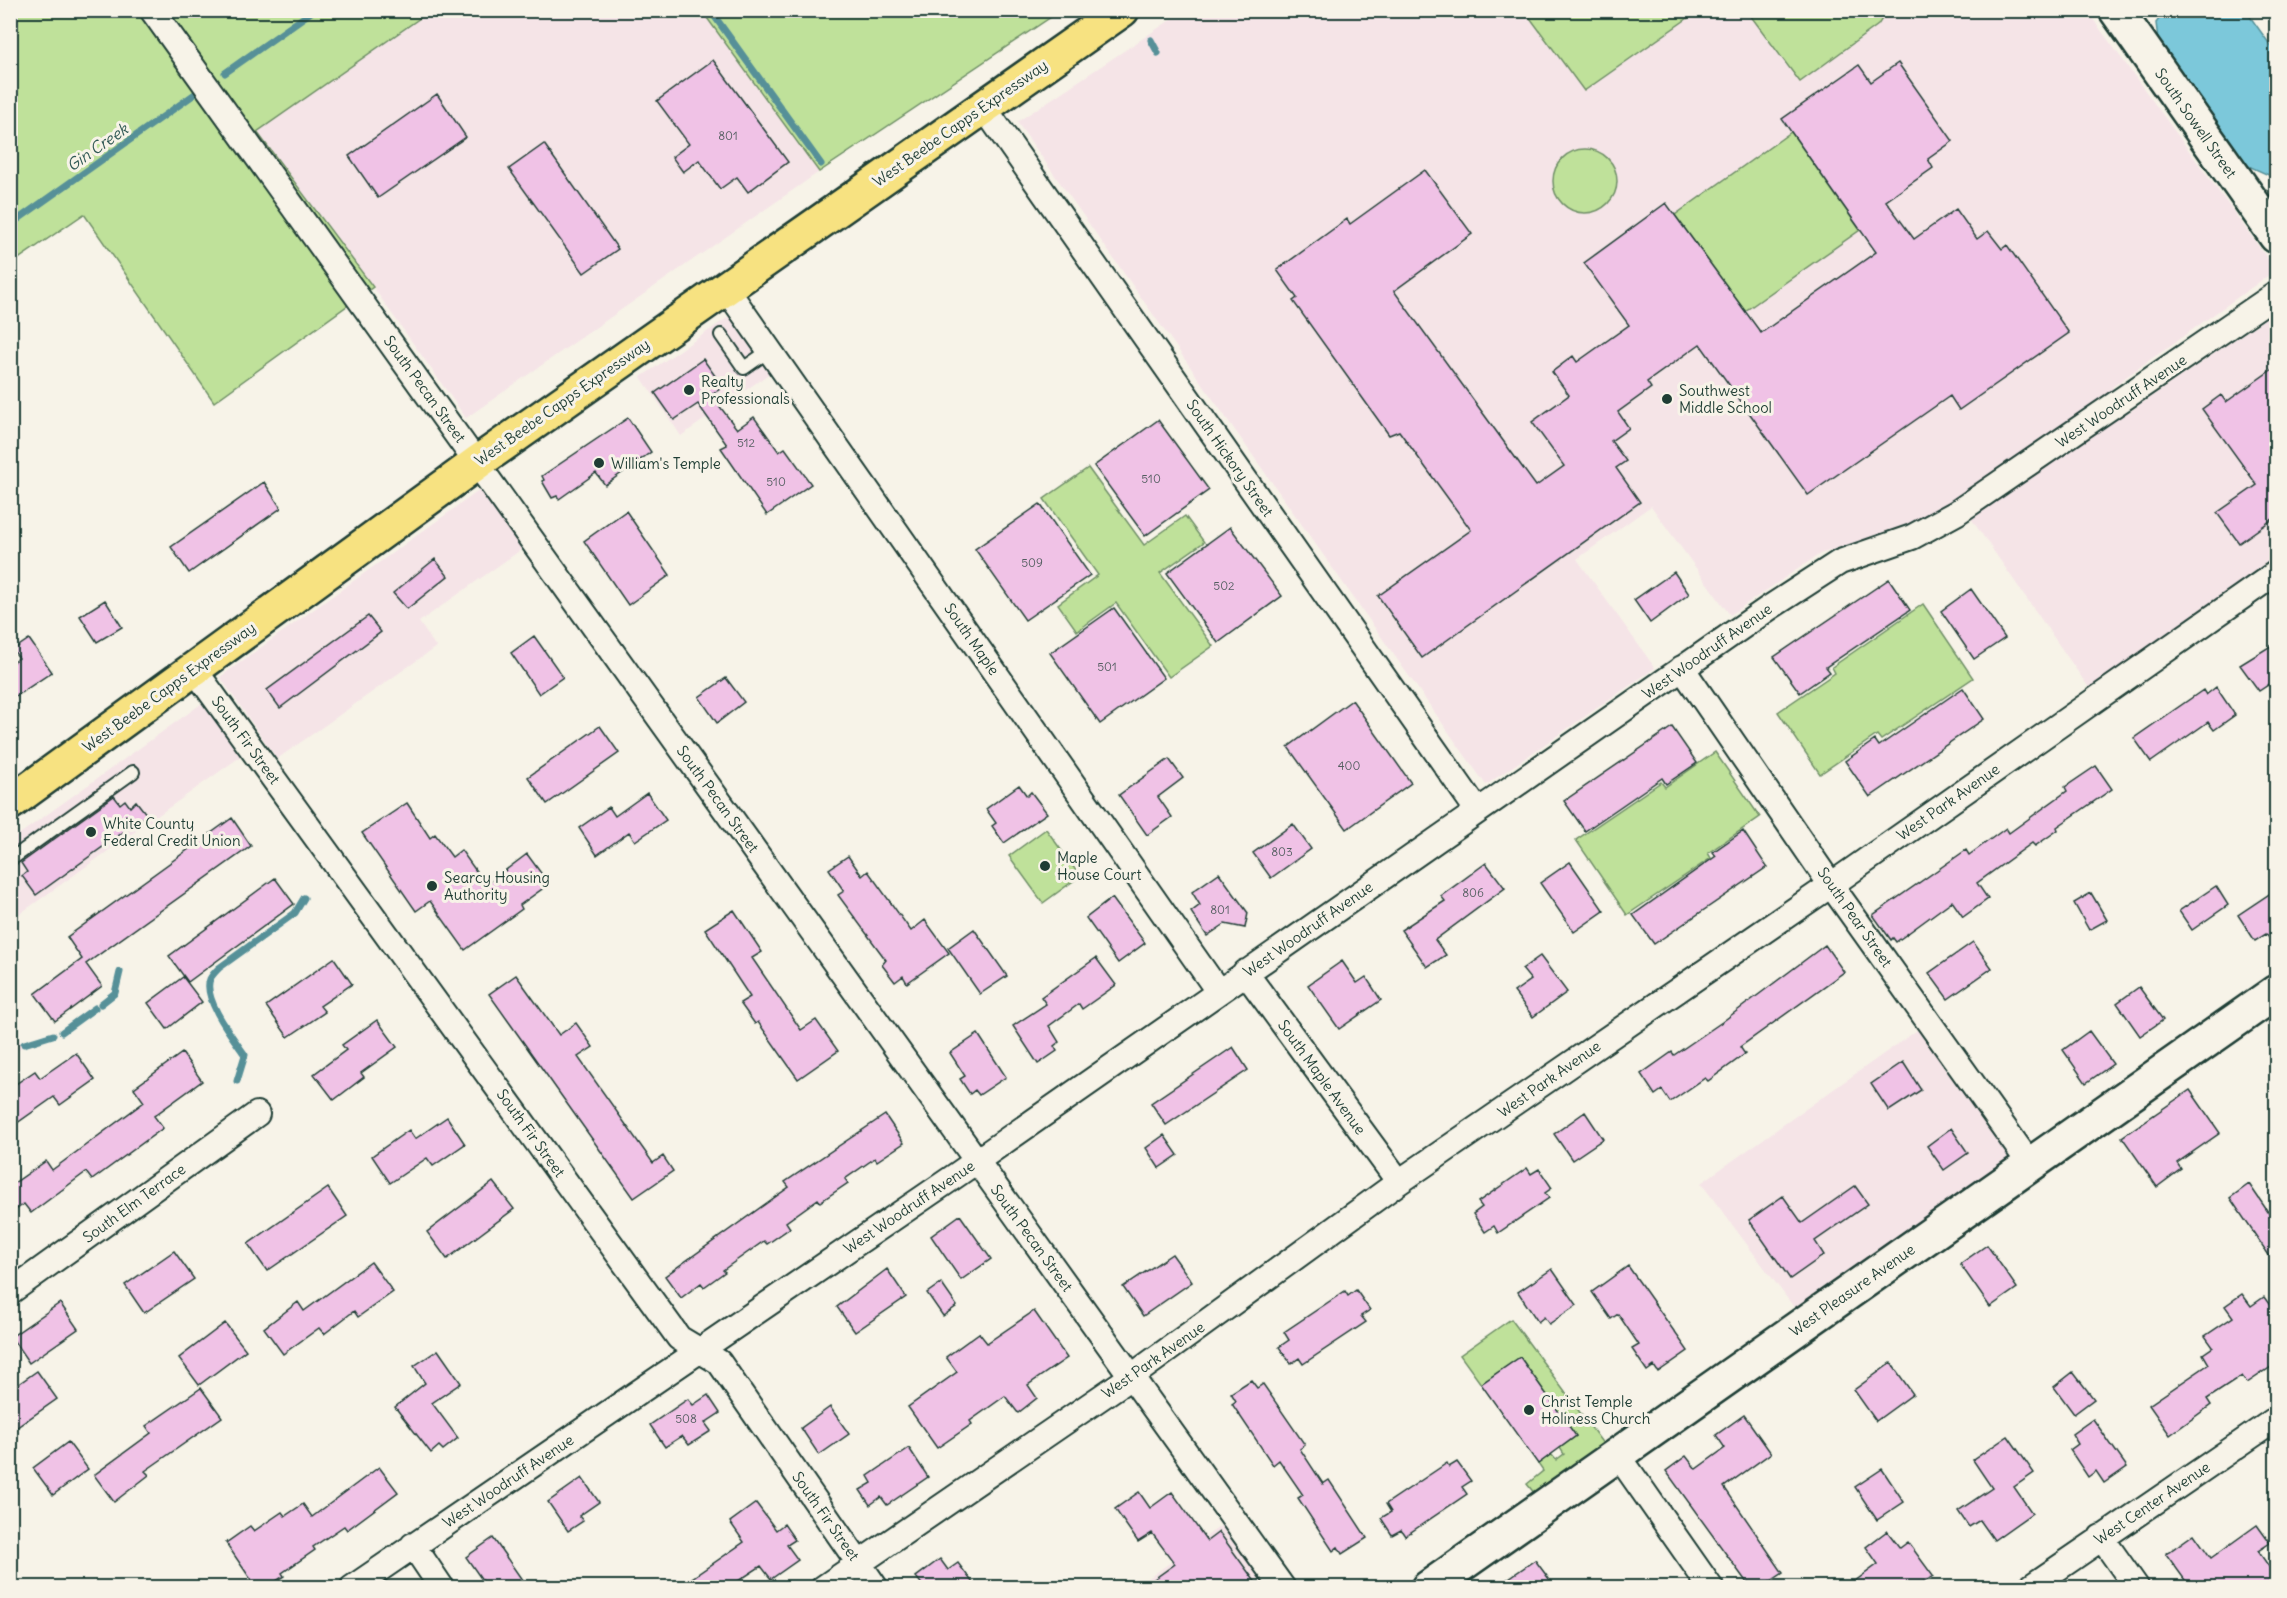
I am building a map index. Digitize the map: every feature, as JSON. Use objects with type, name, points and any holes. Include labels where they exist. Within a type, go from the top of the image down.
[{"type":"main road","name":"West Beebe Capps Expressway","points":[[10,803],[478,462],[1122,10]]},
{"type":"street","name":"South Pecan Street","points":[[152,10],[1283,1587]]},
{"type":"street","name":"South Sowell Street","points":[[2116,10],[2277,236]]},
{"type":"street","name":"South Hickory Street","points":[[983,106],[1477,810]]},
{"type":"street","name":"South Maple","points":[[725,287],[1218,991]]},
{"type":"street","name":"West Woodruff Avenue","points":[[352,1587],[977,1161],[1682,668],[1840,562],[1912,537],[1956,513],[2277,294]]},
{"type":"street","name":"West Park Avenue","points":[[823,1587],[1132,1376],[1399,1182],[1831,885],[2277,573]]},
{"type":"street","name":"South Pear Street","points":[[1682,668],[1831,885],[2030,1164]]},
{"type":"street","name":"South Fir Street","points":[[194,669],[679,1338],[718,1362],[876,1587]]},
{"type":"street","name":"South Maple Avenue","points":[[1245,972],[1399,1182]]},
{"type":"street","name":"West Pleasure Avenue","points":[[1428,1587],[2277,992]]},
{"type":"street","name":"South Elm Terrace","points":[[10,1292],[257,1114]]},
{"type":"street","name":"West Center Avenue","points":[[2029,1587],[2277,1419]]},
{"type":"street","points":[[1618,1455],[1711,1587]]},
{"type":"street","points":[[2101,1538],[2137,1587]]},
{"type":"street","points":[[413,1545],[442,1587]]},
{"type":"lane","points":[[721,335],[744,368],[770,351]]},
{"type":"lane","points":[[10,860],[133,772]]},
{"type":"shaded area","points":[[430,11],[702,11],[819,172],[466,418],[373,287],[257,132]]},
{"type":"shaded area","name":"Southwest Middle School","points":[[1184,11],[2087,11],[2276,270],[2112,387],[2129,412],[2276,311],[2276,556],[2089,688],[1956,497],[1928,517],[1820,554],[1730,615],[1651,506],[1577,559],[1655,668],[1486,785],[1017,122]]},
{"type":"shaded area","points":[[730,316],[770,373],[681,436],[641,377]]},
{"type":"shaded area","points":[[480,490],[522,549],[419,622],[436,647],[277,759],[220,677]]},
{"type":"shaded area","points":[[208,699],[247,752],[11,920],[10,841]]},
{"type":"shaded area","points":[[1940,1014],[2032,1144],[1796,1310],[1701,1183]]},
{"type":"shaded area","points":[[10,1029],[23,1046],[11,1055],[10,1055]]},
{"type":"shaded area","points":[[1226,1522],[1273,1588],[1135,1588]]},
{"type":"green space","points":[[11,11],[430,11],[257,132],[373,287],[214,402],[84,214],[11,264]]},
{"type":"green space","points":[[702,11],[1060,11],[819,172]]},
{"type":"green space","points":[[1525,11],[1698,11],[1584,91]]},
{"type":"green space","points":[[1747,11],[1887,11],[1878,25],[1800,82]]},
{"type":"green space","points":[[1791,132],[1860,230],[1745,311],[1675,215]]},
{"type":"green space","points":[[1585,149],[1603,154],[1608,158],[1612,163],[1617,181],[1612,199],[1608,204],[1603,208],[1585,213],[1567,208],[1562,204],[1558,199],[1553,181],[1558,163],[1562,158],[1567,154]]},
{"type":"green space","points":[[1088,468],[1144,545],[1185,516],[1204,542],[1160,573],[1213,646],[1169,677],[1116,603],[1077,631],[1058,604],[1098,575],[1044,499]]},
{"type":"green space","points":[[1923,604],[1973,678],[1881,740],[1877,735],[1820,774],[1778,712],[1835,673],[1832,667]]},
{"type":"green space","points":[[1715,752],[1760,817],[1708,853],[1711,858],[1627,915],[1576,840],[1661,782],[1665,787]]},
{"type":"green space","name":"Maple House Court","points":[[1046,829],[1080,876],[1043,903],[1009,856]]},
{"type":"green space","points":[[1511,1319],[1604,1445],[1535,1494],[1527,1484],[1543,1471],[1538,1464],[1551,1454],[1556,1460],[1564,1454],[1560,1448],[1576,1436],[1520,1357],[1481,1384],[1460,1355]]},
{"type":"water","points":[[2165,11],[2246,11],[2276,53],[2276,176],[2273,177],[2244,164],[2158,39],[2156,23]]},
{"type":"building","points":[[713,60],[788,162],[748,192],[737,177],[720,189],[699,160],[683,172],[672,157],[689,144],[657,101]]},
{"type":"building","points":[[1898,63],[1953,141],[1928,159],[1933,168],[1886,201],[1914,239],[1956,209],[1977,239],[1988,231],[2002,249],[2007,245],[2069,333],[1959,410],[1950,396],[1808,495],[1700,344],[1647,382],[1651,388],[1618,412],[1629,428],[1611,441],[1626,461],[1616,468],[1640,502],[1422,658],[1378,596],[1471,530],[1399,431],[1389,435],[1293,301],[1297,298],[1277,270],[1347,219],[1350,224],[1425,170],[1472,234],[1394,291],[1536,486],[1564,466],[1532,422],[1569,395],[1552,372],[1573,356],[1577,362],[1629,325],[1584,263],[1666,203],[1761,333],[1876,252],[1782,119],[1859,65],[1871,82]]},
{"type":"building","points":[[437,94],[466,137],[378,198],[349,156]]},
{"type":"building","points":[[544,144],[618,249],[584,273],[509,169]]},
{"type":"building","points":[[703,359],[723,387],[711,395],[737,429],[754,417],[779,452],[785,448],[811,484],[767,515],[721,448],[727,445],[698,404],[674,420],[655,393]]},
{"type":"building","points":[[2277,366],[2277,516],[2239,543],[2217,513],[2257,485],[2202,409],[2221,395],[2226,402]]},
{"type":"building","name":"William's Temple","points":[[628,418],[651,452],[605,485],[596,473],[559,499],[557,496],[552,498],[542,481],[544,480],[542,476]]},
{"type":"building","points":[[1158,420],[1209,490],[1145,536],[1094,466]]},
{"type":"building","points":[[264,482],[281,508],[189,573],[171,547]]},
{"type":"building","points":[[1040,504],[1090,575],[1025,620],[975,549]]},
{"type":"building","points":[[626,511],[670,575],[628,605],[584,541]]},
{"type":"building","points":[[1230,527],[1282,596],[1218,643],[1167,573]]},
{"type":"building","points":[[435,559],[448,576],[407,609],[393,593]]},
{"type":"building","points":[[1674,572],[1689,594],[1650,623],[1634,600]]},
{"type":"building","points":[[1889,579],[1910,610],[1826,667],[1830,672],[1800,693],[1774,657]]},
{"type":"building","points":[[1971,589],[2005,638],[1974,659],[1941,611]]},
{"type":"building","points":[[105,600],[122,627],[97,642],[80,616]]},
{"type":"building","points":[[1114,608],[1164,678],[1100,724],[1050,653]]},
{"type":"building","points":[[368,616],[381,632],[280,708],[267,690]]},
{"type":"building","points":[[534,636],[563,677],[539,694],[511,653]]},
{"type":"building","points":[[29,639],[52,672],[10,700],[10,664],[19,658],[13,650]]},
{"type":"building","points":[[2277,642],[2277,679],[2259,691],[2240,665]]},
{"type":"building","points":[[726,678],[744,702],[717,723],[699,697]]},
{"type":"building","points":[[2216,687],[2235,715],[2214,730],[2208,722],[2151,762],[2134,738],[2203,690],[2206,695]]},
{"type":"building","points":[[1963,688],[1984,719],[1870,797],[1845,761],[1875,740],[1879,746]]},
{"type":"building","points":[[1352,700],[1411,783],[1347,829],[1288,747]]},
{"type":"building","points":[[600,726],[619,753],[547,804],[528,777]]},
{"type":"building","points":[[1672,727],[1697,763],[1666,784],[1662,778],[1585,831],[1564,801]]},
{"type":"building","points":[[1169,759],[1183,778],[1158,797],[1172,817],[1147,835],[1119,795]]},
{"type":"building","points":[[2096,766],[2112,789],[2057,827],[2058,830],[2035,846],[2032,843],[1977,883],[1988,899],[1963,917],[1952,901],[1896,942],[1893,938],[1891,940],[1873,915],[1966,850],[1969,855],[2006,828],[2009,833],[2067,791],[2065,787]]},
{"type":"building","points":[[1019,785],[1027,796],[1031,792],[1047,813],[1004,843],[992,826],[996,823],[986,809]]},
{"type":"building","points":[[647,793],[666,820],[635,841],[629,832],[597,855],[579,828],[609,807],[615,816]]},
{"type":"building","name":"White County Federal Credit Union","points":[[114,796],[120,804],[125,800],[130,807],[136,801],[147,815],[36,895],[22,876],[27,872],[21,863]]},
{"type":"building","name":"Searcy Housing Authority","points":[[407,803],[430,838],[435,834],[452,857],[461,850],[486,885],[527,854],[549,884],[520,905],[522,909],[465,950],[430,901],[416,911],[362,833]]},
{"type":"building","points":[[232,818],[251,846],[86,964],[102,986],[55,1021],[35,994],[82,959],[67,937]]},
{"type":"building","points":[[1293,824],[1311,849],[1271,878],[1253,853]]},
{"type":"building","points":[[1743,831],[1767,867],[1654,944],[1633,915],[1716,856],[1713,852]]},
{"type":"building","points":[[848,856],[862,876],[868,871],[911,931],[925,920],[949,953],[907,983],[903,976],[895,982],[882,965],[886,960],[838,895],[844,891],[829,869]]},
{"type":"building","points":[[1570,862],[1604,911],[1574,932],[1540,883]]},
{"type":"building","points":[[1486,863],[1505,888],[1435,940],[1446,955],[1427,967],[1401,930],[1445,901],[1441,896]]},
{"type":"building","points":[[1219,873],[1248,913],[1245,928],[1225,924],[1207,936],[1191,912],[1200,905],[1192,892]]},
{"type":"building","points":[[275,878],[294,904],[188,982],[169,956]]},
{"type":"building","points":[[2216,886],[2228,905],[2192,930],[2179,911]]},
{"type":"building","points":[[2277,889],[2277,948],[2266,934],[2255,941],[2238,915]]},
{"type":"building","points":[[2091,893],[2107,920],[2089,930],[2074,903]]},
{"type":"building","points":[[1112,898],[1145,943],[1118,963],[1086,918]]},
{"type":"building","points":[[734,910],[762,952],[752,958],[801,1030],[816,1020],[838,1051],[798,1079],[758,1022],[755,1024],[740,1003],[750,997],[705,929]]},
{"type":"building","points":[[974,929],[1007,976],[980,994],[948,948]]},
{"type":"building","points":[[1973,942],[1992,968],[1948,999],[1929,973]]},
{"type":"building","points":[[1825,945],[1844,972],[1740,1047],[1745,1054],[1708,1081],[1705,1078],[1670,1102],[1662,1090],[1655,1095],[1641,1074],[1672,1052],[1674,1055],[1722,1022]]},
{"type":"building","points":[[1540,956],[1567,992],[1533,1017],[1514,992],[1531,980],[1522,969]]},
{"type":"building","points":[[334,958],[352,984],[320,1006],[325,1012],[288,1037],[266,1006]]},
{"type":"building","points":[[1096,958],[1116,985],[1082,1009],[1079,1004],[1049,1026],[1059,1042],[1054,1046],[1057,1051],[1038,1064],[1013,1026],[1046,1004],[1041,997]]},
{"type":"building","points":[[1342,961],[1357,983],[1366,977],[1381,1000],[1339,1029],[1308,985]]},
{"type":"building","points":[[516,975],[559,1035],[576,1023],[593,1047],[578,1057],[653,1163],[663,1156],[673,1171],[634,1198],[489,994]]},
{"type":"building","points":[[183,977],[202,1002],[167,1029],[148,1003]]},
{"type":"building","points":[[2139,987],[2163,1020],[2140,1036],[2117,1003]]},
{"type":"building","points":[[377,1020],[397,1047],[361,1073],[364,1077],[334,1100],[314,1074],[346,1050],[342,1045]]},
{"type":"building","points":[[2089,1031],[2113,1064],[2086,1083],[2063,1050]]},
{"type":"building","points":[[978,1034],[1006,1077],[979,1095],[975,1090],[970,1094],[960,1079],[965,1076],[950,1053]]},
{"type":"building","points":[[1233,1047],[1248,1070],[1166,1125],[1151,1103]]},
{"type":"building","points":[[76,1053],[95,1080],[60,1105],[54,1097],[10,1128],[10,1088],[35,1071],[40,1078]]},
{"type":"building","points":[[182,1053],[202,1081],[154,1116],[163,1128],[92,1180],[86,1172],[31,1213],[24,1204],[10,1214],[10,1186],[46,1161],[52,1170],[144,1102],[134,1088]]},
{"type":"building","points":[[1903,1062],[1921,1090],[1889,1111],[1871,1084]]},
{"type":"building","points":[[2190,1090],[2220,1133],[2177,1163],[2181,1169],[2157,1187],[2122,1137]]},
{"type":"building","points":[[1585,1112],[1603,1139],[1572,1160],[1554,1134]]},
{"type":"building","points":[[885,1115],[904,1143],[877,1161],[875,1158],[845,1179],[848,1183],[820,1202],[818,1199],[786,1222],[790,1228],[767,1244],[764,1241],[723,1270],[725,1272],[704,1287],[701,1283],[681,1298],[665,1276],[789,1187],[785,1182]]},
{"type":"building","points":[[447,1117],[465,1144],[433,1166],[427,1158],[390,1183],[372,1156],[409,1130],[415,1139]]},
{"type":"building","points":[[1951,1128],[1968,1153],[1944,1170],[1927,1146]]},
{"type":"building","points":[[1164,1135],[1178,1155],[1159,1168],[1146,1148]]},
{"type":"building","points":[[1527,1168],[1531,1174],[1539,1169],[1552,1188],[1545,1193],[1549,1198],[1498,1233],[1494,1226],[1485,1232],[1473,1214],[1482,1207],[1478,1202]]},
{"type":"building","points":[[493,1182],[514,1209],[447,1259],[427,1232]]},
{"type":"building","points":[[2249,1184],[2277,1225],[2277,1267],[2230,1198]]},
{"type":"building","points":[[1855,1186],[1868,1204],[1815,1241],[1824,1255],[1790,1279],[1749,1220],[1783,1196],[1802,1223]]},
{"type":"building","points":[[328,1188],[347,1216],[267,1271],[248,1244]]},
{"type":"building","points":[[960,1215],[991,1259],[961,1280],[931,1236]]},
{"type":"building","points":[[1987,1245],[2017,1288],[1990,1307],[1960,1264]]},
{"type":"building","points":[[174,1251],[194,1279],[144,1313],[125,1285]]},
{"type":"building","points":[[1172,1254],[1192,1282],[1143,1316],[1123,1287]]},
{"type":"building","points":[[371,1262],[393,1292],[358,1317],[354,1311],[324,1334],[319,1328],[283,1354],[264,1328],[298,1302],[304,1311]]},
{"type":"building","points":[[1628,1266],[1688,1351],[1658,1372],[1654,1366],[1647,1371],[1632,1349],[1639,1345],[1618,1314],[1611,1319],[1592,1292]]},
{"type":"building","points":[[887,1269],[906,1297],[855,1332],[837,1307]]},
{"type":"building","points":[[1552,1269],[1577,1305],[1549,1324],[1544,1317],[1538,1322],[1518,1292]]},
{"type":"building","points":[[941,1283],[957,1306],[943,1316],[927,1293]]},
{"type":"building","points":[[1356,1290],[1370,1310],[1361,1316],[1366,1322],[1303,1364],[1299,1358],[1291,1364],[1279,1347],[1289,1340],[1284,1332],[1345,1291],[1348,1296]]},
{"type":"building","points":[[2242,1294],[2251,1306],[2264,1297],[2277,1315],[2277,1363],[2247,1383],[2242,1376],[2207,1399],[2211,1405],[2170,1435],[2149,1405],[2209,1364],[2203,1354],[2213,1347],[2205,1336],[2233,1317],[2225,1306]]},
{"type":"building","points":[[60,1303],[78,1329],[29,1363],[11,1337]]},
{"type":"building","points":[[1034,1311],[1067,1358],[1028,1385],[1037,1398],[1018,1413],[1005,1396],[970,1421],[972,1424],[937,1448],[908,1407],[957,1372],[946,1357],[979,1333],[987,1343]]},
{"type":"building","points":[[225,1323],[246,1350],[199,1385],[179,1358]]},
{"type":"building","points":[[438,1350],[461,1383],[432,1403],[458,1438],[443,1450],[439,1446],[431,1453],[395,1407],[425,1383],[414,1366]]},
{"type":"building","name":"Christ Temple Holiness Church","points":[[1520,1357],[1576,1436],[1538,1464],[1481,1384]]},
{"type":"building","points":[[1891,1363],[1913,1394],[1876,1421],[1854,1390]]},
{"type":"building","points":[[37,1371],[57,1399],[10,1432],[10,1390]]},
{"type":"building","points":[[2073,1372],[2094,1399],[2074,1414],[2054,1387]]},
{"type":"building","points":[[1251,1380],[1257,1388],[1263,1384],[1305,1445],[1300,1449],[1323,1484],[1329,1480],[1367,1538],[1342,1554],[1338,1547],[1333,1551],[1298,1498],[1303,1495],[1279,1460],[1273,1465],[1232,1404],[1236,1401],[1231,1393]]},
{"type":"building","points":[[201,1388],[222,1417],[145,1471],[149,1475],[114,1502],[94,1475],[151,1433],[146,1426]]},
{"type":"building","points":[[708,1395],[720,1413],[705,1423],[711,1431],[689,1445],[682,1436],[665,1447],[650,1425],[688,1399],[693,1405]]},
{"type":"building","points":[[830,1407],[849,1434],[819,1455],[801,1428]]},
{"type":"building","points":[[1744,1415],[1771,1453],[1724,1487],[1783,1573],[1762,1587],[1750,1587],[1666,1471],[1686,1456],[1696,1469],[1725,1448],[1716,1435]]},
{"type":"building","points":[[2093,1419],[2127,1467],[2104,1483],[2096,1471],[2088,1477],[2070,1450],[2078,1444],[2072,1434]]},
{"type":"building","points":[[2008,1436],[2034,1473],[2014,1487],[2032,1513],[1994,1540],[1980,1520],[1969,1527],[1958,1511],[1992,1488],[1973,1460]]},
{"type":"building","points":[[68,1442],[88,1469],[53,1495],[33,1468]]},
{"type":"building","points":[[909,1448],[928,1477],[887,1505],[881,1497],[870,1505],[860,1490],[872,1483],[868,1476]]},
{"type":"building","points":[[1457,1462],[1471,1481],[1462,1487],[1467,1494],[1405,1536],[1401,1530],[1392,1535],[1381,1518],[1391,1512],[1386,1504],[1447,1463],[1449,1467]]},
{"type":"building","points":[[379,1467],[398,1492],[347,1530],[344,1526],[313,1547],[315,1550],[282,1573],[284,1576],[267,1587],[256,1587],[226,1543],[250,1526],[254,1531],[282,1512],[285,1516],[303,1504],[312,1517]]},
{"type":"building","points":[[1882,1469],[1904,1502],[1877,1520],[1855,1487]]},
{"type":"building","points":[[582,1478],[599,1502],[579,1516],[583,1521],[568,1531],[548,1502]]},
{"type":"building","points":[[1139,1492],[1150,1508],[1172,1492],[1207,1541],[1219,1532],[1259,1587],[1143,1587],[1175,1564],[1152,1533],[1138,1542],[1115,1509]]},
{"type":"building","points":[[756,1503],[776,1530],[784,1524],[795,1540],[787,1545],[798,1560],[771,1579],[761,1566],[729,1587],[679,1587],[744,1542],[730,1522]]},
{"type":"building","points":[[2257,1525],[2270,1543],[2258,1551],[2277,1578],[2277,1587],[2190,1587],[2166,1554],[2194,1534],[2211,1558]]},
{"type":"building","points":[[1887,1531],[1900,1548],[1908,1542],[1933,1576],[1917,1587],[1847,1587],[1878,1564],[1866,1547]]},
{"type":"building","points":[[493,1538],[527,1587],[487,1587],[466,1557]]},
{"type":"building","points":[[940,1559],[948,1570],[958,1563],[976,1587],[924,1587],[916,1577]]},
{"type":"building","points":[[1535,1560],[1555,1587],[1496,1587]]},
{"type":"waterway","name":"Gin Creek","points":[[225,73],[314,10]]},
{"type":"waterway","points":[[710,10],[821,164]]},
{"type":"waterway","points":[[1151,40],[1158,53]]},
{"type":"waterway","name":"Gin Creek","points":[[10,225],[199,91]]},
{"type":"waterway","points":[[237,1081],[245,1055],[215,1008],[209,987],[210,979],[219,968],[295,913],[304,898]]},
{"type":"waterway","points":[[101,1004],[115,993],[120,972]]},
{"type":"waterway","points":[[62,1032],[95,1008]]},
{"type":"waterway","points":[[24,1044],[53,1035]]},
{"type":"place","name":"Realty Professionals","points":[[689,390]]},
{"type":"place","name":"Southwest Middle School","points":[[1667,399]]},
{"type":"place","name":"William's Temple","points":[[599,463]]},
{"type":"place","name":"White County Federal Credit Union","points":[[91,832]]},
{"type":"place","name":"Maple House Court","points":[[1045,866]]},
{"type":"place","name":"Searcy Housing Authority","points":[[432,886]]},
{"type":"place","name":"Christ Temple Holiness Church","points":[[1529,1410]]}]
